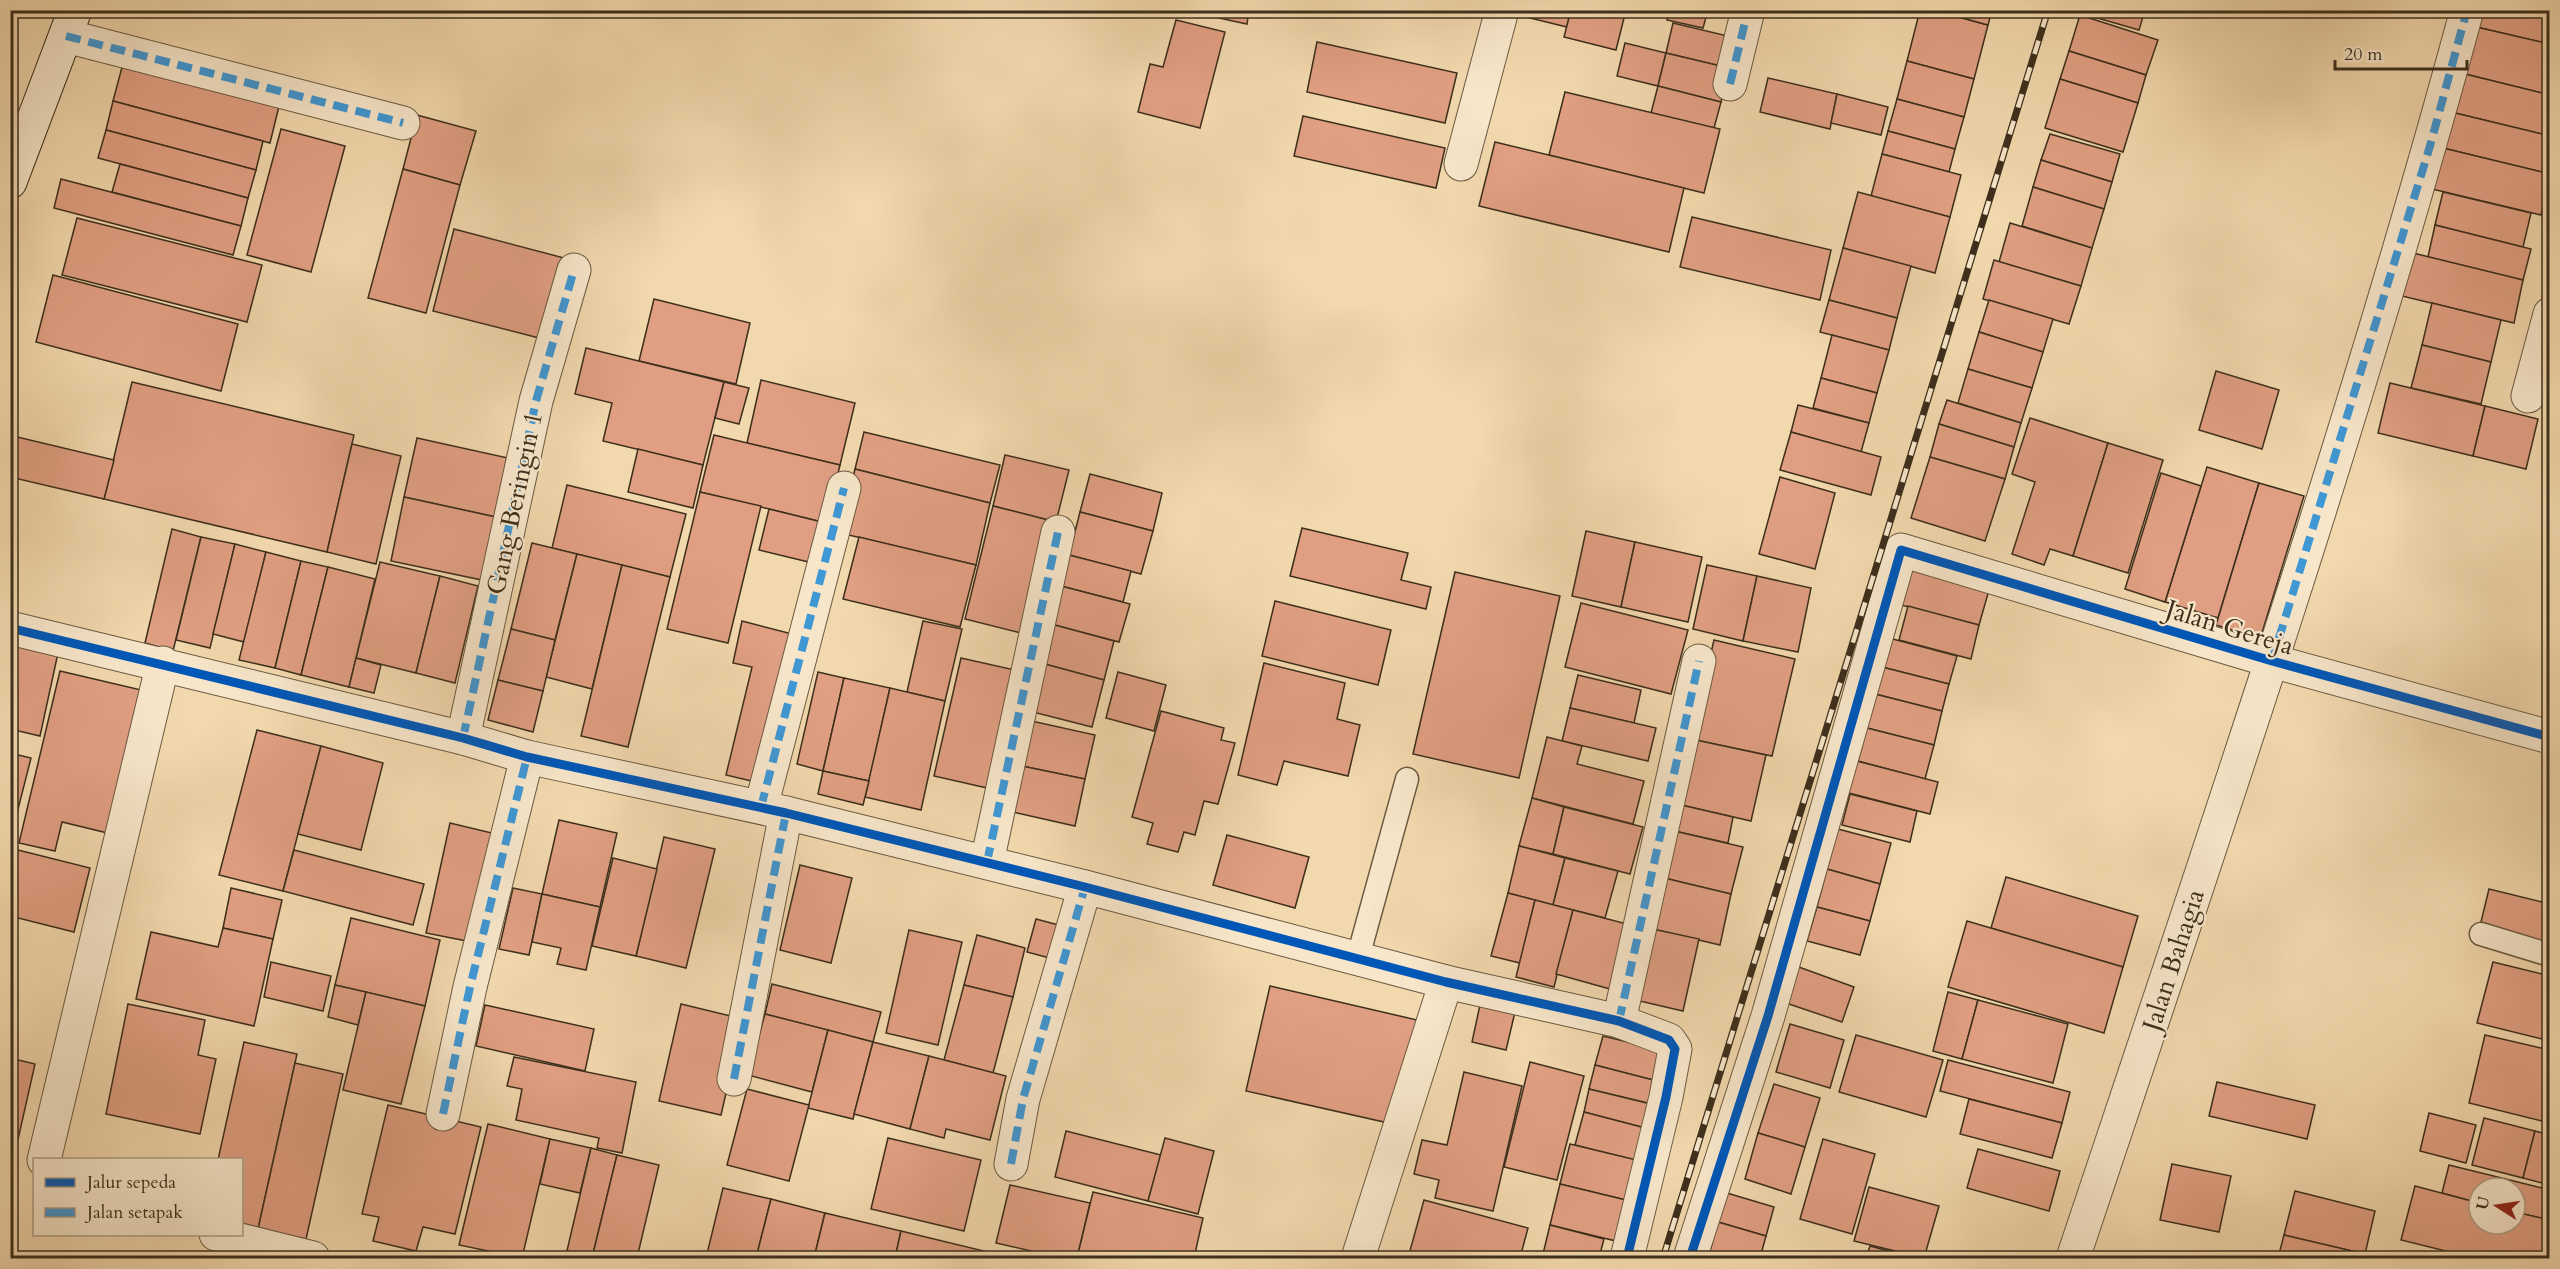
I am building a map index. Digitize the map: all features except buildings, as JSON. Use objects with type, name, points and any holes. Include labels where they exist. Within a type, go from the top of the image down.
[{"type":"street","points":[[1461,164],[1502,10]]},
{"type":"street","points":[[1730,84],[1748,10]]},
{"type":"street","name":"Jalan Bahagia","points":[[2073,1258],[2272,661],[2427,157],[2467,10]]},
{"type":"street","points":[[10,182],[71,23],[404,123]]},
{"type":"street","name":"Gang Beringin 1","points":[[463,738],[536,401],[574,270]]},
{"type":"street","points":[[2528,396],[2550,314]]},
{"type":"street","points":[[734,1079],[774,810],[844,488]]},
{"type":"street","points":[[987,862],[1058,532]]},
{"type":"street","name":"Jalan Gereja","points":[[1690,1258],[1768,1016],[1901,550],[2272,661],[2550,737]]},
{"type":"street","points":[[10,628],[163,663],[463,738],[528,757],[774,810],[987,862],[1358,957],[1446,982],[1619,1021],[1669,1040],[1675,1049],[1666,1098],[1627,1258]]},
{"type":"street","points":[[1619,1021],[1699,662]]},
{"type":"street","points":[[44,1158],[163,663]]},
{"type":"street","points":[[443,1114],[470,987],[528,757]]},
{"type":"street","points":[[1011,1164],[1023,1099],[1085,887]]},
{"type":"street","points":[[1358,1258],[1446,982]]},
{"type":"street","points":[[224,1236],[312,1258]]},
{"type":"lane","points":[[1358,957],[1407,779]]},
{"type":"lane","points":[[2481,934],[2550,955]]},
{"type":"railway","points":[[1663,1258],[2048,10]]},
{"type":"marked path","points":[[1730,84],[1748,10]]},
{"type":"marked path","points":[[2272,661],[2430,146],[2467,10]]},
{"type":"marked path","points":[[66,36],[403,123]]},
{"type":"marked path","points":[[463,738],[536,401],[574,270]]},
{"type":"marked path","points":[[761,807],[844,488]]},
{"type":"marked path","points":[[987,862],[1058,532]]},
{"type":"marked path","points":[[1619,1021],[1699,661]]},
{"type":"marked path","points":[[443,1114],[470,987],[527,757]]},
{"type":"marked path","points":[[734,1079],[786,813]]},
{"type":"marked path","points":[[1011,1164],[1023,1099],[1085,887]]},
{"type":"cycle path","points":[[1690,1258],[1768,1016],[1901,550],[2272,661],[2550,737]]},
{"type":"cycle path","points":[[10,628],[463,738],[527,757],[786,813],[1085,887],[1446,982],[1619,1021],[1669,1040],[1675,1049],[1666,1097],[1627,1258]]}]
